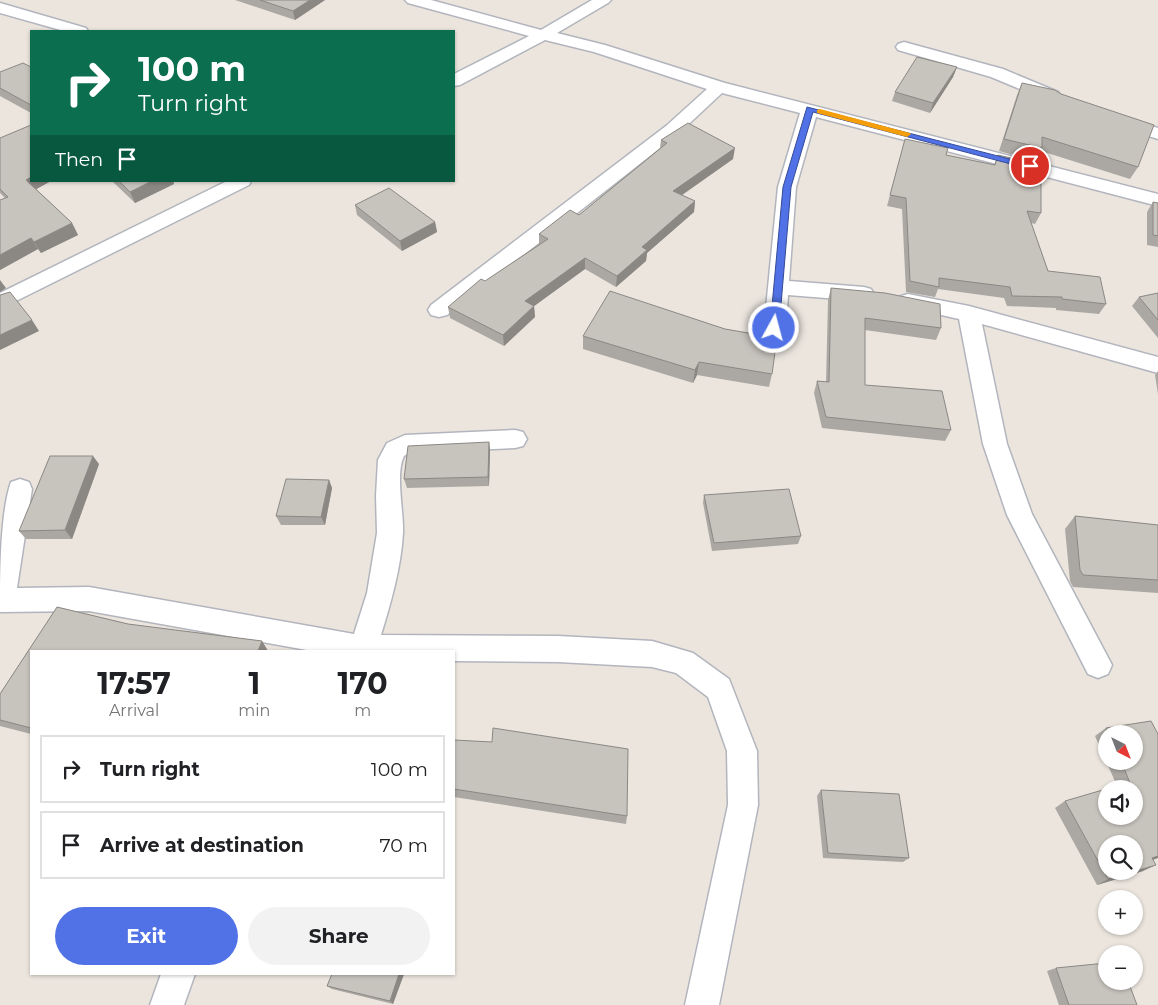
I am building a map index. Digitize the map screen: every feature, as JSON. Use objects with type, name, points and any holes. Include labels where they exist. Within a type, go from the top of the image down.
[{"type":"street","points":[[413,0],[542,35],[599,48],[719,87],[1158,200]]},
{"type":"street","points":[[455,80],[542,35],[603,0]]},
{"type":"street","points":[[0,8],[77,30]]},
{"type":"street","points":[[904,47],[997,74],[1065,101]]},
{"type":"street","points":[[439,310],[672,130],[719,87]]},
{"type":"street","points":[[774,328],[787,187],[810,109]]},
{"type":"street","points":[[1104,115],[1158,134]]},
{"type":"street","points":[[0,302],[240,182]]},
{"type":"street","points":[[779,287],[886,297],[969,313],[1158,365]]},
{"type":"street","points":[[969,313],[995,444],[1020,515],[1098,665]]},
{"type":"street","points":[[363,650],[382,584],[390,533],[388,496],[390,460],[395,450],[405,444],[515,439]]},
{"type":"street","points":[[20,488],[1,600],[89,599],[363,650],[558,650],[652,654],[683,662],[719,688],[742,751],[743,805],[702,1005]]},
{"type":"street","points":[[167,1005],[178,975]]},
{"type":"building","points":[[260,0],[310,0],[293,11]]},
{"type":"building","points":[[917,57],[957,67],[933,103],[895,92]]},
{"type":"building","points":[[23,63],[30,66],[30,104],[0,88],[0,72]]},
{"type":"building","points":[[1022,83],[1055,90],[1061,94],[1154,125],[1138,167],[1042,137],[1042,148],[1004,139]]},
{"type":"building","points":[[688,123],[735,148],[673,191],[695,201],[642,247],[647,250],[617,276],[585,258],[525,301],[534,306],[503,335],[448,307],[481,279],[485,281],[548,239],[539,234],[570,210],[579,215],[667,143],[661,140]]},
{"type":"building","points":[[30,125],[30,178],[26,180],[72,223],[34,242],[31,238],[0,255],[0,200],[8,197],[0,189],[0,138]]},
{"type":"building","points":[[905,139],[948,148],[946,155],[995,165],[998,155],[1041,165],[1041,213],[1027,211],[1048,271],[1100,277],[1106,304],[1062,299],[1062,297],[1012,296],[1010,287],[939,278],[939,287],[910,281],[906,198],[890,195]]},
{"type":"building","points":[[120,182],[150,182],[130,192]]},
{"type":"building","points":[[389,188],[435,222],[400,241],[355,205]]},
{"type":"building","points":[[1153,202],[1158,203],[1158,236],[1153,235]]},
{"type":"building","points":[[831,288],[885,293],[940,304],[941,328],[865,318],[865,385],[942,391],[951,430],[826,417],[817,381],[829,382]]},
{"type":"building","points":[[610,291],[725,329],[777,338],[772,374],[699,362],[695,370],[583,336]]},
{"type":"building","points":[[10,292],[32,320],[0,335],[0,295]]},
{"type":"building","points":[[1158,293],[1158,320],[1139,297]]},
{"type":"building","points":[[489,442],[488,477],[404,479],[408,446]]},
{"type":"building","points":[[50,456],[93,456],[65,530],[19,531]]},
{"type":"building","points":[[286,479],[329,480],[321,517],[276,516]]},
{"type":"building","points":[[789,489],[801,536],[714,543],[704,495]]},
{"type":"building","points":[[1075,516],[1158,525],[1158,580],[1083,575],[1080,570]]},
{"type":"building","points":[[57,607],[128,624],[262,641],[258,650],[30,650],[30,728],[0,720],[0,694]]},
{"type":"building","points":[[1151,721],[1158,734],[1158,856],[1152,858],[1156,865],[1143,869],[1143,835],[1098,835],[1098,861],[1065,801],[1098,791],[1098,825],[1143,825],[1143,780],[1129,780],[1125,770],[1143,770],[1143,725],[1125,725]]},
{"type":"building","points":[[493,728],[628,749],[627,816],[455,789],[455,740],[492,742]]},
{"type":"building","points":[[821,790],[899,794],[909,858],[828,853]]},
{"type":"building","points":[[1098,964],[1098,990],[1131,990],[1137,1005],[1069,1005],[1056,968]]},
{"type":"building","points":[[332,975],[399,975],[390,1001],[327,986]]},
{"type":"slow traffic","points":[[820,112],[907,134]]},
{"type":"route","points":[[774,328],[787,187],[810,109],[1030,166]]}]
